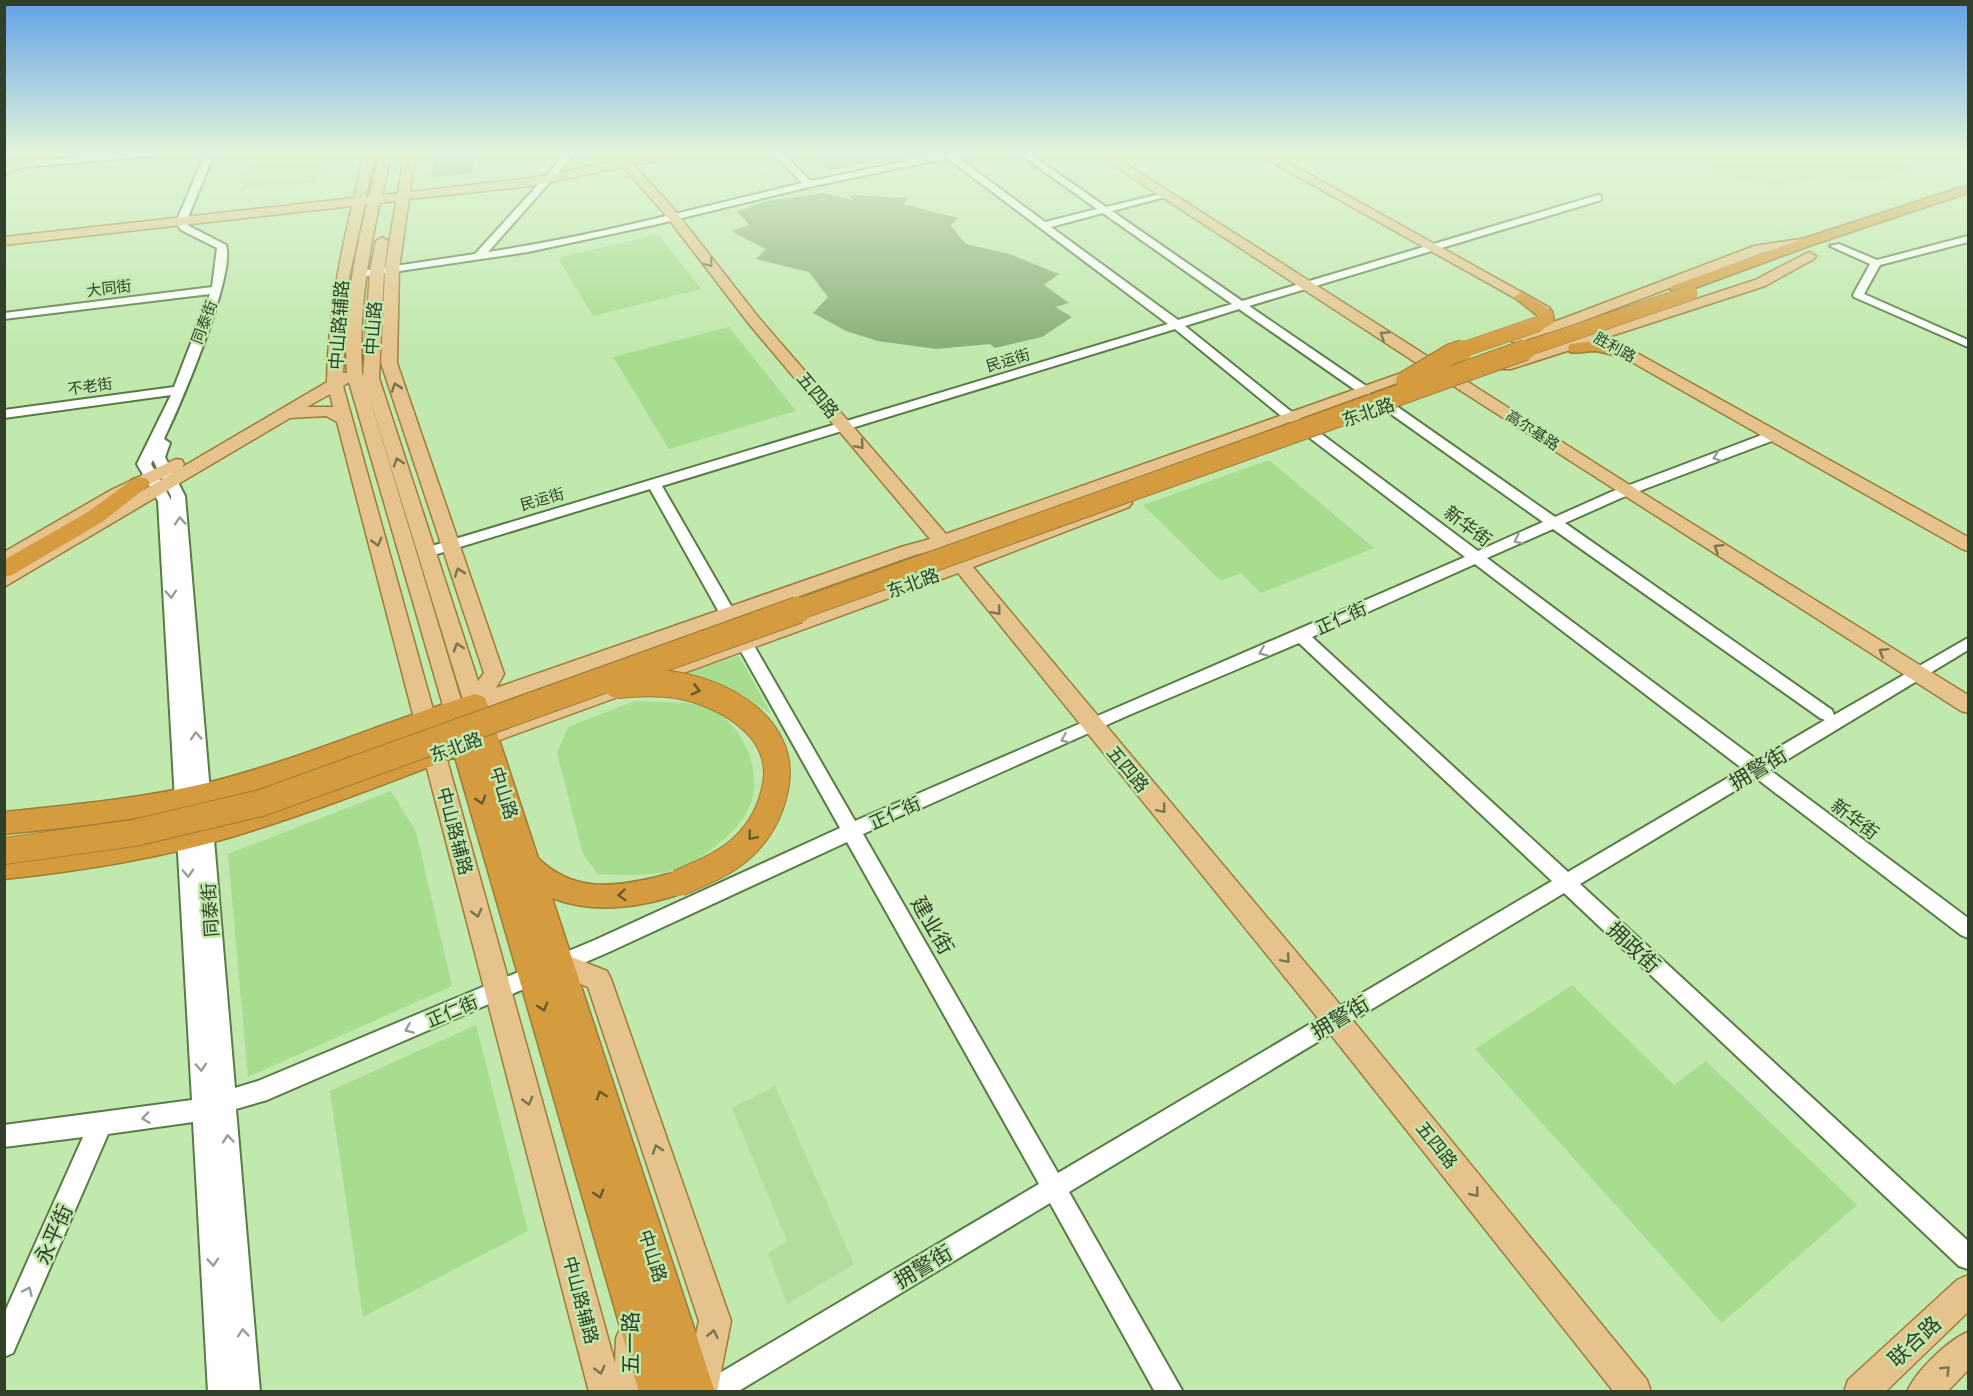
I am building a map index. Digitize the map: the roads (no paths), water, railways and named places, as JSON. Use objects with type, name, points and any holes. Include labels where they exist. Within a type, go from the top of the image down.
[{"type":"highway","name":"东北路","points":[[4,837],[100,827],[147,819],[260,791],[1403,387],[1892,217]]},
{"type":"highway","name":"东北路","points":[[1808,248],[1835,246],[1918,217]]},
{"type":"highway","points":[[1403,387],[1451,354],[1546,321],[1546,314],[1522,297]]},
{"type":"highway","points":[[1403,387],[1487,380],[1576,348],[1596,346],[1624,352]]},
{"type":"highway","name":"东北路","points":[[4,852],[99,841],[204,819],[261,803],[576,691],[1403,387]]},
{"type":"highway","points":[[4,570],[157,480]]},
{"type":"highway","points":[[527,865],[543,880],[561,889],[582,895],[630,894],[679,883],[736,853],[755,834],[769,812],[777,786],[777,761],[768,738],[753,719],[734,705],[708,693],[678,685],[649,682],[576,691]]},
{"type":"highway","name":"东北路","points":[[4,823],[109,811],[192,796],[259,779],[465,707]]},
{"type":"highway","name":"中山路","points":[[465,707],[546,970],[698,1392]]},
{"type":"highway","name":"东北路","points":[[4,867],[95,856],[195,836],[260,818],[475,740]]},
{"type":"highway","name":"中山路","points":[[475,740],[527,865],[546,970],[629,1295],[658,1392]]},
{"type":"main road","points":[[4,234],[202,217]]},
{"type":"main road","name":"中山路辅路","points":[[356,217],[342,278],[334,354],[335,384],[606,1392]]},
{"type":"main road","name":"中山路","points":[[382,217],[359,274],[353,354],[354,372],[364,410],[465,707]]},
{"type":"main road","name":"中山路","points":[[390,217],[385,270],[370,363],[371,378],[427,552],[465,707]]},
{"type":"main road","name":"五四路","points":[[673,217],[754,321],[941,542],[1336,1020],[1635,1392]]},
{"type":"main road","name":"高尔基路","points":[[1202,217],[1627,491],[1968,705]]},
{"type":"main road","name":"胜利路","points":[[1383,217],[1968,531]]},
{"type":"main road","name":"胜利路","points":[[1388,217],[1522,297],[1567,315]]},
{"type":"main road","points":[[4,241],[181,219]]},
{"type":"main road","name":"东北路","points":[[465,707],[1292,418],[1567,315],[1759,249],[1808,248]]},
{"type":"main road","name":"东北路","points":[[475,740],[960,565],[1312,432],[1600,334],[1760,283],[1808,248]]},
{"type":"main road","points":[[385,270],[391,373],[494,674],[465,707]]},
{"type":"main road","name":"胜利路","points":[[1600,334],[1624,352],[1968,545]]},
{"type":"main road","points":[[4,560],[279,417],[370,363],[390,342]]},
{"type":"main road","points":[[4,581],[157,480],[302,392],[328,366],[334,354]]},
{"type":"main road","points":[[335,384],[364,410]]},
{"type":"main road","points":[[279,417],[317,410],[338,414],[344,418]]},
{"type":"main road","points":[[546,970],[598,979],[716,1321],[698,1392]]},
{"type":"main road","name":"联合路","points":[[1860,1392],[1968,1290]]},
{"type":"main road","name":"五一路","points":[[629,1295],[633,1346],[630,1392]]},
{"type":"main road","name":"五一路","points":[[665,1392],[677,1331]]},
{"type":"main road","points":[[1923,1392],[1968,1348]]},
{"type":"street","points":[[478,257],[514,217]]},
{"type":"street","points":[[359,274],[528,249],[672,217]]},
{"type":"street","name":"新华街","points":[[1032,217],[1177,325],[1292,418],[1968,929]]},
{"type":"street","points":[[1043,226],[1076,217]]},
{"type":"street","points":[[1113,217],[1365,391]]},
{"type":"street","name":"民运街","points":[[427,552],[1532,217]]},
{"type":"street","name":"同泰街","points":[[181,219],[185,228],[222,247],[223,263],[217,290],[179,390],[158,440],[144,464],[157,480],[165,501],[195,836],[225,1103],[247,1392]]},
{"type":"street","points":[[1835,246],[1876,263],[1968,239]]},
{"type":"street","points":[[1876,263],[1858,295],[1968,344]]},
{"type":"street","name":"大同街","points":[[4,316],[217,290]]},
{"type":"street","name":"不老街","points":[[4,414],[179,390]]},
{"type":"street","points":[[1388,405],[1826,714]]},
{"type":"street","name":"正仁街","points":[[4,1136],[203,1109],[259,1092],[546,970],[852,831],[1301,636],[1627,491],[1772,436]]},
{"type":"street","name":"建业街","points":[[654,484],[1170,1392]]},
{"type":"street","name":"拥政街","points":[[1301,636],[1968,1257]]},
{"type":"street","name":"拥警街","points":[[712,1392],[1968,643]]},
{"type":"street","name":"同泰街","points":[[195,836],[203,1109],[221,1392]]},
{"type":"street","name":"永平街","points":[[4,1344],[101,1123]]}]
